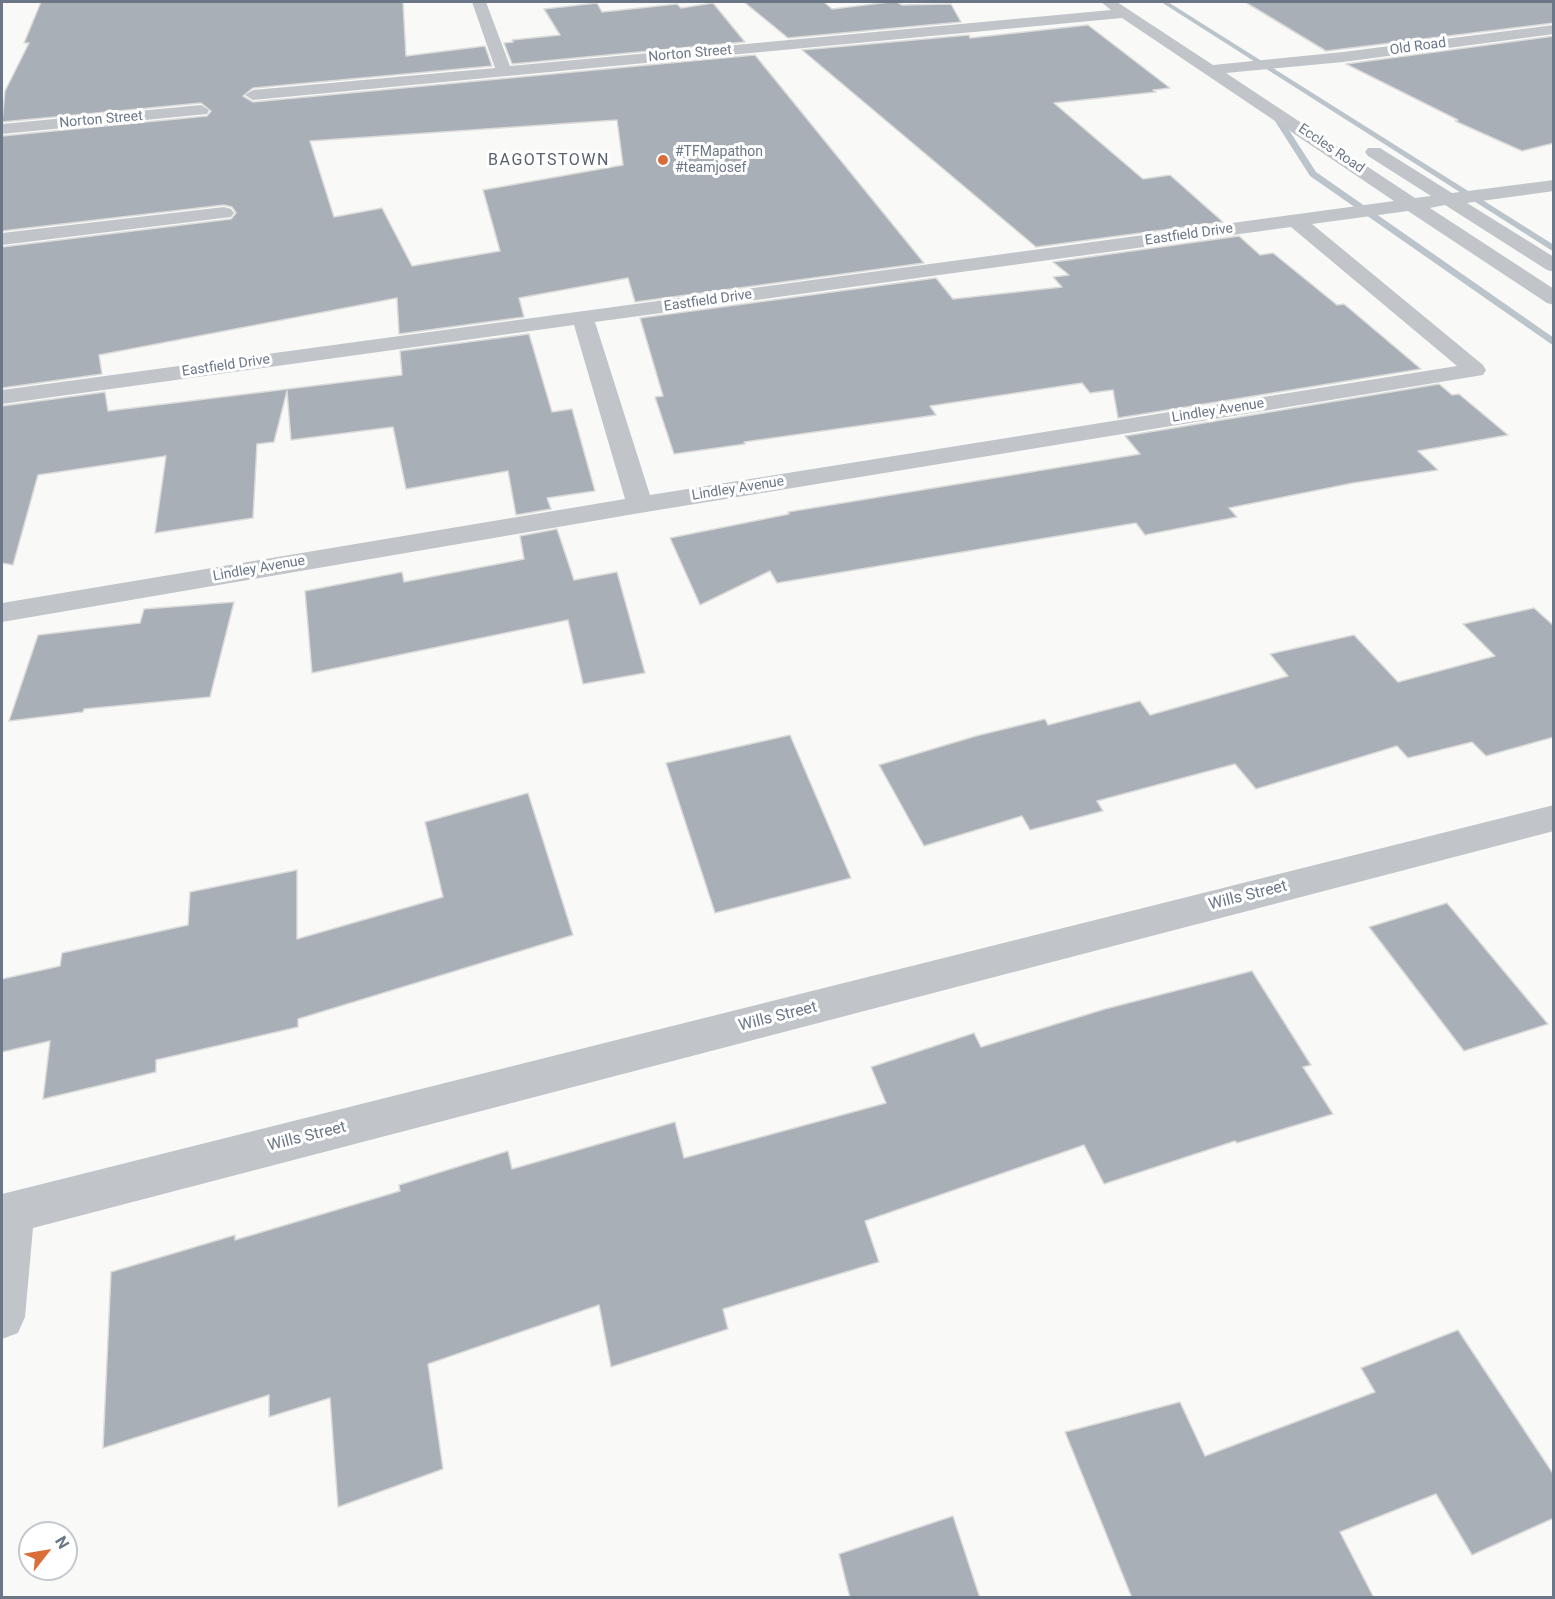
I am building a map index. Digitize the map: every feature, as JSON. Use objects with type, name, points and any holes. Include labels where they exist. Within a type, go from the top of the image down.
[{"type":"street","points":[[479,2],[504,72]]},
{"type":"street","name":"Eccles Road","points":[[1107,2],[1130,8],[1192,37]]},
{"type":"street","name":"Norton Street","points":[[253,95],[504,72],[1130,8]]},
{"type":"street","name":"Eccles Road","points":[[1130,8],[1217,63],[1414,204],[1554,298]]},
{"type":"street","name":"Old Road","points":[[1251,71],[1282,63],[1554,29]]},
{"type":"street","name":"Eccles Road","points":[[1217,63],[1251,71]]},
{"type":"street","name":"Norton Street","points":[[2,129],[201,110]]},
{"type":"street","name":"Eccles Road","points":[[1360,143],[1456,199],[1554,266]]},
{"type":"street","name":"Eastfield Drive","points":[[2,397],[1554,185]]},
{"type":"street","points":[[1529,190],[1554,204]]},
{"type":"street","points":[[2,239],[224,213]]},
{"type":"street","name":"Lindley Avenue","points":[[2,613],[640,505],[1475,370],[1296,220]]},
{"type":"street","points":[[583,318],[640,505]]},
{"type":"street","name":"Wills Street","points":[[7,1214],[1554,819]]},
{"type":"street","points":[[2,1317],[7,1214]]},
{"type":"building","points":[[41,2],[403,2],[406,56],[485,46],[492,66],[253,88],[243,96],[253,102],[755,55],[924,263],[635,302],[628,278],[519,298],[524,317],[399,334],[397,298],[99,355],[102,374],[2,388],[2,247],[231,219],[236,213],[232,207],[224,205],[2,231],[2,136],[207,116],[211,111],[201,103],[2,122],[5,91],[29,43],[24,43]],"holes":[[[617,120],[623,165],[483,190],[500,251],[412,266],[382,208],[334,217],[310,141]]]},
{"type":"building","points":[[744,2],[824,2],[832,9],[890,2],[902,5],[951,4],[961,22],[788,38]]},
{"type":"building","points":[[1245,2],[1554,2],[1554,23],[1326,51]]},
{"type":"building","points":[[597,3],[602,12],[677,4],[681,8],[713,3],[745,42],[512,64],[504,43],[513,42],[512,40],[560,35],[544,9]]},
{"type":"building","points":[[1088,25],[1170,88],[1153,90],[1156,92],[1054,103],[1143,179],[1170,175],[1223,222],[1036,247],[802,50],[969,35],[970,38]]},
{"type":"building","points":[[1554,36],[1554,143],[1522,151],[1455,121],[1458,120],[1346,64]]},
{"type":"building","points":[[1239,236],[1260,255],[1273,253],[1337,305],[1344,304],[1421,369],[1118,418],[1113,390],[1090,393],[1082,383],[930,406],[936,415],[674,454],[655,397],[663,396],[640,318],[936,278],[953,299],[1062,287],[1053,277],[1069,275],[1053,262]]},
{"type":"building","points":[[529,334],[552,412],[572,409],[595,491],[547,498],[551,509],[516,515],[508,471],[406,489],[393,427],[291,440],[287,391],[274,442],[257,444],[253,518],[155,533],[166,456],[38,475],[13,565],[2,563],[2,406],[105,392],[108,411],[402,375],[400,351]]},
{"type":"building","points":[[1439,384],[1452,395],[1459,394],[1508,435],[1418,451],[1438,470],[1353,483],[1229,508],[1237,517],[1145,535],[1136,523],[777,583],[770,571],[700,605],[670,538],[789,514],[788,512],[1140,454],[1125,436]]},
{"type":"building","points":[[557,529],[574,580],[617,572],[645,673],[583,684],[568,620],[312,673],[305,591],[402,572],[404,582],[524,559],[520,536]]},
{"type":"building","points":[[234,602],[210,697],[84,709],[83,712],[9,721],[38,635],[140,623],[144,609]]},
{"type":"building","points":[[1534,608],[1554,626],[1554,737],[1486,756],[1472,742],[1408,758],[1397,746],[1256,789],[1235,764],[1097,801],[1103,811],[1030,830],[1022,816],[924,846],[879,765],[976,736],[1045,719],[1048,725],[1140,701],[1150,715],[1288,676],[1270,654],[1354,635],[1398,682],[1495,656],[1463,624]]},
{"type":"building","points":[[790,735],[851,878],[715,913],[666,763]]},
{"type":"building","points":[[528,793],[573,935],[298,1019],[298,1027],[156,1060],[156,1072],[43,1099],[50,1041],[2,1052],[2,979],[60,966],[62,953],[188,925],[190,892],[297,870],[297,939],[443,897],[425,822]]},
{"type":"building","points":[[1447,903],[1548,1024],[1464,1051],[1369,927]]},
{"type":"building","points":[[1252,971],[1311,1065],[1303,1067],[1333,1114],[1237,1143],[1235,1141],[1104,1184],[1084,1145],[865,1221],[879,1262],[723,1309],[728,1329],[611,1367],[599,1305],[428,1364],[443,1469],[338,1507],[330,1398],[269,1417],[269,1395],[103,1448],[111,1272],[235,1235],[235,1240],[400,1191],[399,1185],[508,1151],[512,1169],[675,1122],[684,1158],[886,1103],[871,1067],[974,1033],[981,1047],[1105,1009]]},
{"type":"building","points":[[1458,1330],[1554,1475],[1554,1518],[1472,1555],[1436,1494],[1340,1532],[1374,1598],[1132,1598],[1065,1432],[1180,1402],[1205,1456],[1375,1392],[1361,1368]]},
{"type":"building","points":[[953,1516],[980,1598],[850,1598],[839,1554]]},
{"type":"waterway","points":[[1164,2],[1554,249]]},
{"type":"waterway","points":[[1277,118],[1313,174],[1554,343]]},
{"type":"place","name":"#TFMapathon #teamjosef","points":[[663,160]]},
{"type":"district","name":"BAGOTSTOWN","points":[[549,161]]}]
